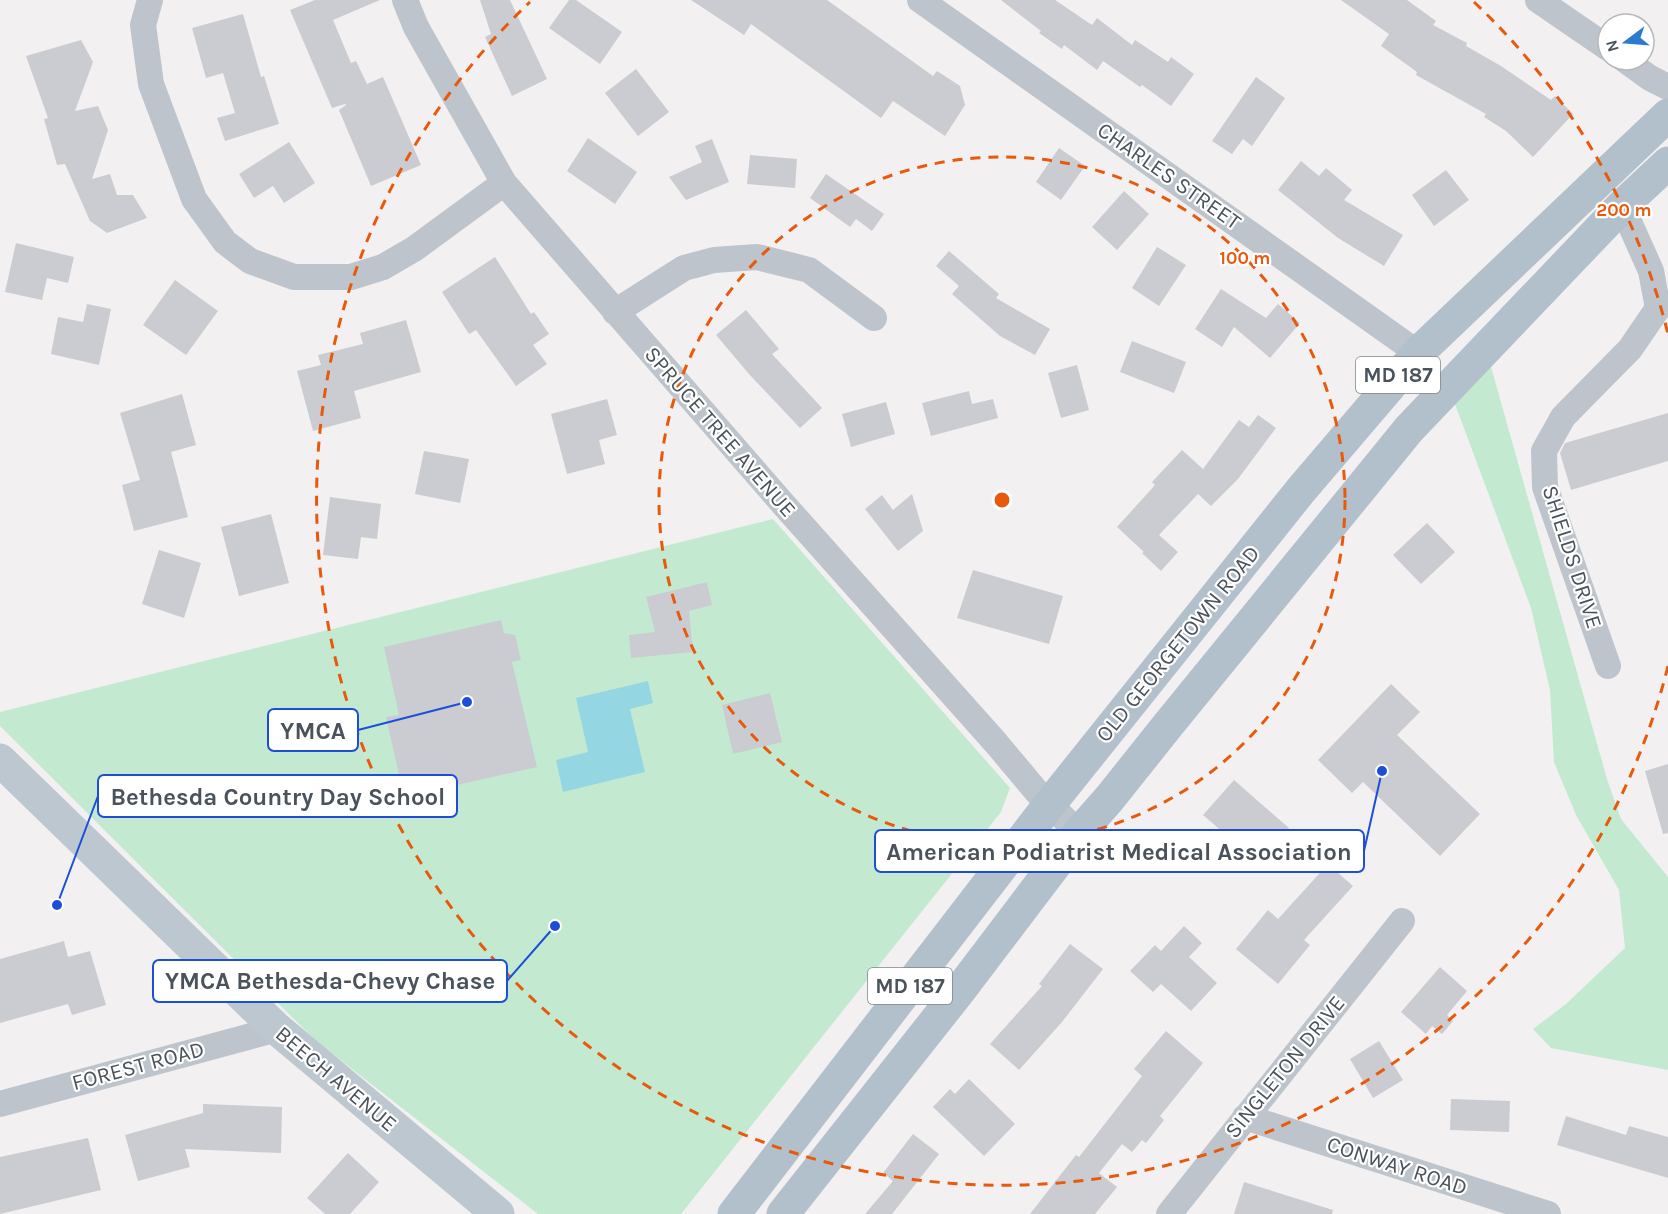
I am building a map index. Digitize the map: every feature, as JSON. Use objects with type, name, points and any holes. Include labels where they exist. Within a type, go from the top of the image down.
[{"type":"main road","name":"OLD GEORGETOWN ROAD","points":[[734,1214],[1049,805],[1301,490],[1418,352],[1668,115]]},
{"type":"main road","name":"OLD GEORGETOWN ROAD","points":[[783,1214],[960,990],[1078,833],[1109,799],[1409,429],[1622,206],[1668,163]]},
{"type":"street","points":[[150,0],[143,25],[151,84],[194,199],[225,242],[250,261],[294,277],[351,277],[383,267],[414,249],[504,183]]},
{"type":"street","name":"SPRUCE TREE AVENUE","points":[[405,0],[416,27],[504,183],[1049,805],[1078,833]]},
{"type":"street","name":"CHARLES STREET","points":[[920,0],[1418,352]]},
{"type":"street","points":[[1538,0],[1596,40]]},
{"type":"street","points":[[1642,72],[1668,87]]},
{"type":"street","name":"SHIELDS DRIVE","points":[[1608,666],[1545,487],[1544,451],[1563,417],[1630,349],[1658,308],[1651,271],[1622,206]]},
{"type":"street","points":[[615,312],[684,268],[714,260],[757,257],[809,270],[874,318]]},
{"type":"street","name":"BEECH AVENUE","points":[[0,760],[277,1029],[497,1214]]},
{"type":"street","name":"SINGLETON DRIVE","points":[[1169,1214],[1402,921]]},
{"type":"street","name":"FOREST ROAD","points":[[0,1104],[277,1029]]},
{"type":"street","name":"CONWAY ROAD","points":[[1245,1117],[1548,1214]]},
{"type":"green space","points":[[1486,349],[1607,779],[1621,819],[1668,877],[1668,1070],[1551,1048],[1533,1029],[1566,1004],[1625,948],[1619,890],[1576,815],[1554,762],[1550,690],[1531,608],[1449,388]]},
{"type":"green space","points":[[773,519],[1010,788],[1001,812],[681,1214],[538,1214],[316,1041],[0,726],[0,712]]},
{"type":"water","points":[[648,681],[653,703],[630,709],[645,772],[563,792],[556,760],[588,752],[576,698]]},
{"type":"building","points":[[315,0],[380,0],[333,20],[351,63],[356,61],[367,84],[383,77],[421,165],[371,186],[339,110],[346,105],[332,108],[290,10]]},
{"type":"building","points":[[480,0],[510,0],[547,79],[512,96],[485,37],[491,34]]},
{"type":"building","points":[[569,0],[576,0],[622,32],[600,64],[549,28]]},
{"type":"building","points":[[691,0],[827,0],[933,76],[937,71],[960,86],[965,105],[945,136],[893,101],[881,118],[751,24],[744,35]]},
{"type":"building","points":[[1001,0],[1055,0],[1092,25],[1097,18],[1132,45],[1135,40],[1168,62],[1171,57],[1194,74],[1171,106],[1103,61],[1097,70],[1064,45],[1062,49],[1039,33],[1041,31]]},
{"type":"building","points":[[1341,0],[1407,0],[1436,21],[1433,25],[1467,43],[1466,46],[1501,66],[1551,100],[1555,96],[1573,114],[1533,157],[1506,131],[1484,117],[1486,114],[1416,75],[1417,72],[1381,46],[1389,34]]},
{"type":"building","points":[[243,14],[261,77],[264,76],[279,124],[225,141],[217,118],[235,113],[223,73],[206,78],[192,28]]},
{"type":"building","points":[[81,40],[93,62],[75,111],[98,106],[108,130],[92,179],[110,174],[117,195],[133,195],[147,218],[107,233],[90,221],[65,164],[57,165],[44,119],[48,118],[26,56]]},
{"type":"building","points":[[636,69],[669,112],[638,136],[605,93]]},
{"type":"building","points":[[1256,77],[1285,98],[1252,146],[1243,139],[1232,154],[1212,141]]},
{"type":"building","points":[[588,138],[637,172],[615,204],[567,171]]},
{"type":"building","points":[[712,139],[729,182],[686,200],[669,177],[702,162],[695,146]]},
{"type":"building","points":[[289,142],[315,183],[284,203],[273,186],[254,198],[239,174]]},
{"type":"building","points":[[1059,148],[1085,166],[1061,200],[1036,182]]},
{"type":"building","points":[[750,155],[797,159],[795,188],[747,184]]},
{"type":"building","points":[[1301,161],[1319,176],[1326,168],[1352,190],[1344,200],[1403,235],[1384,266],[1338,238],[1278,190]]},
{"type":"building","points":[[1446,170],[1469,200],[1434,226],[1412,195]]},
{"type":"building","points":[[826,174],[884,214],[872,231],[856,219],[850,227],[810,198]]},
{"type":"building","points":[[1124,191],[1149,214],[1117,250],[1092,227]]},
{"type":"building","points":[[16,243],[74,257],[68,283],[47,278],[42,300],[5,292]]},
{"type":"building","points":[[1157,247],[1186,265],[1159,306],[1132,288]]},
{"type":"building","points":[[949,251],[999,294],[996,298],[1050,329],[1035,355],[1000,336],[952,294],[959,286],[936,266]]},
{"type":"building","points":[[495,257],[531,314],[534,312],[549,334],[533,345],[547,364],[516,386],[476,330],[469,334],[442,292]]},
{"type":"building","points":[[175,280],[218,311],[186,355],[143,325]]},
{"type":"building","points":[[1221,289],[1266,318],[1278,304],[1300,323],[1270,358],[1234,327],[1222,347],[1195,329]]},
{"type":"building","points":[[87,304],[111,309],[99,365],[51,354],[58,317],[83,322]]},
{"type":"building","points":[[746,310],[779,349],[772,354],[822,408],[800,428],[716,335]]},
{"type":"building","points":[[406,320],[421,372],[354,391],[361,418],[313,431],[297,371],[321,365],[318,355],[363,344],[360,333]]},
{"type":"building","points":[[1132,341],[1186,362],[1174,393],[1120,372]]},
{"type":"building","points":[[1077,365],[1089,410],[1061,418],[1048,373]]},
{"type":"building","points":[[969,391],[972,404],[993,399],[998,418],[931,436],[922,403]]},
{"type":"building","points":[[182,394],[196,445],[171,452],[188,517],[134,531],[122,485],[140,480],[120,413]]},
{"type":"building","points":[[607,399],[617,435],[599,440],[605,464],[567,474],[551,414]]},
{"type":"building","points":[[886,402],[895,434],[851,447],[842,414]]},
{"type":"building","points":[[1668,413],[1668,461],[1571,490],[1560,453],[1565,443]]},
{"type":"building","points":[[1258,415],[1276,428],[1238,479],[1211,506],[1198,494],[1159,535],[1178,552],[1161,571],[1117,527],[1155,485],[1152,482],[1182,450],[1203,469],[1239,420],[1249,427]]},
{"type":"building","points":[[424,451],[469,459],[460,503],[415,494]]},
{"type":"building","points":[[912,494],[923,531],[898,551],[865,509],[882,495],[893,510]]},
{"type":"building","points":[[330,497],[381,504],[377,539],[361,537],[358,559],[323,555]]},
{"type":"building","points":[[271,514],[289,583],[239,596],[221,527]]},
{"type":"building","points":[[1427,523],[1455,552],[1421,584],[1393,555]]},
{"type":"building","points":[[159,550],[201,563],[184,618],[142,604]]},
{"type":"building","points":[[973,570],[1063,596],[1049,644],[957,618]]},
{"type":"building","points":[[707,582],[712,605],[689,611],[693,652],[631,658],[629,635],[655,632],[646,597]]},
{"type":"building","points":[[501,620],[504,633],[515,635],[521,660],[512,662],[537,767],[404,797],[386,717],[399,715],[384,647]]},
{"type":"building","points":[[1391,684],[1420,712],[1397,735],[1480,814],[1440,856],[1363,782],[1352,793],[1318,760]]},
{"type":"building","points":[[770,693],[782,742],[733,754],[722,705]]},
{"type":"building","points":[[1668,764],[1668,833],[1663,834],[1645,771]]},
{"type":"building","points":[[1234,780],[1289,828],[1259,863],[1203,815]]},
{"type":"building","points":[[1328,864],[1353,886],[1304,940],[1310,945],[1278,984],[1236,949],[1268,910],[1278,919]]},
{"type":"building","points":[[1184,926],[1202,943],[1189,957],[1217,983],[1191,1011],[1161,984],[1153,992],[1130,971],[1155,945],[1161,951]]},
{"type":"building","points":[[64,941],[68,957],[90,951],[106,1005],[72,1015],[68,1004],[0,1023],[0,959]]},
{"type":"building","points":[[1070,944],[1103,969],[1062,1022],[1019,1070],[990,1044],[1042,986],[1039,984]]},
{"type":"building","points":[[1440,967],[1467,991],[1447,1015],[1453,1021],[1442,1034],[1432,1026],[1426,1034],[1401,1012]]},
{"type":"building","points":[[1166,1031],[1203,1063],[1160,1116],[1164,1120],[1146,1143],[1142,1140],[1132,1152],[1122,1144],[1099,1173],[1117,1187],[1095,1214],[1030,1214],[1076,1155],[1079,1157],[1142,1076],[1134,1069]]},
{"type":"building","points":[[1379,1041],[1403,1080],[1373,1098],[1350,1059]]},
{"type":"building","points":[[969,1079],[1015,1124],[984,1156],[933,1107],[950,1089],[955,1094]]},
{"type":"building","points":[[1451,1099],[1510,1101],[1509,1132],[1450,1130]]},
{"type":"building","points":[[203,1104],[282,1107],[281,1153],[185,1149],[190,1167],[138,1181],[125,1135],[203,1113]]},
{"type":"building","points":[[1566,1116],[1626,1135],[1629,1126],[1668,1137],[1668,1178],[1557,1145]]},
{"type":"building","points":[[913,1134],[939,1154],[892,1214],[865,1214],[893,1181],[883,1173]]},
{"type":"building","points":[[88,1138],[101,1190],[0,1214],[0,1157]]},
{"type":"building","points":[[348,1153],[379,1182],[350,1214],[325,1214],[307,1198]]},
{"type":"building","points":[[1244,1182],[1333,1210],[1332,1214],[1234,1214]]},
{"type":"place","name":"YMCA","points":[[467,702]]},
{"type":"place","name":"American Podiatrist Medical Association","points":[[1382,771]]},
{"type":"place","name":"Bethesda Country Day School","points":[[57,905]]},
{"type":"place","name":"YMCA Bethesda-Chevy Chase","points":[[555,926]]}]
